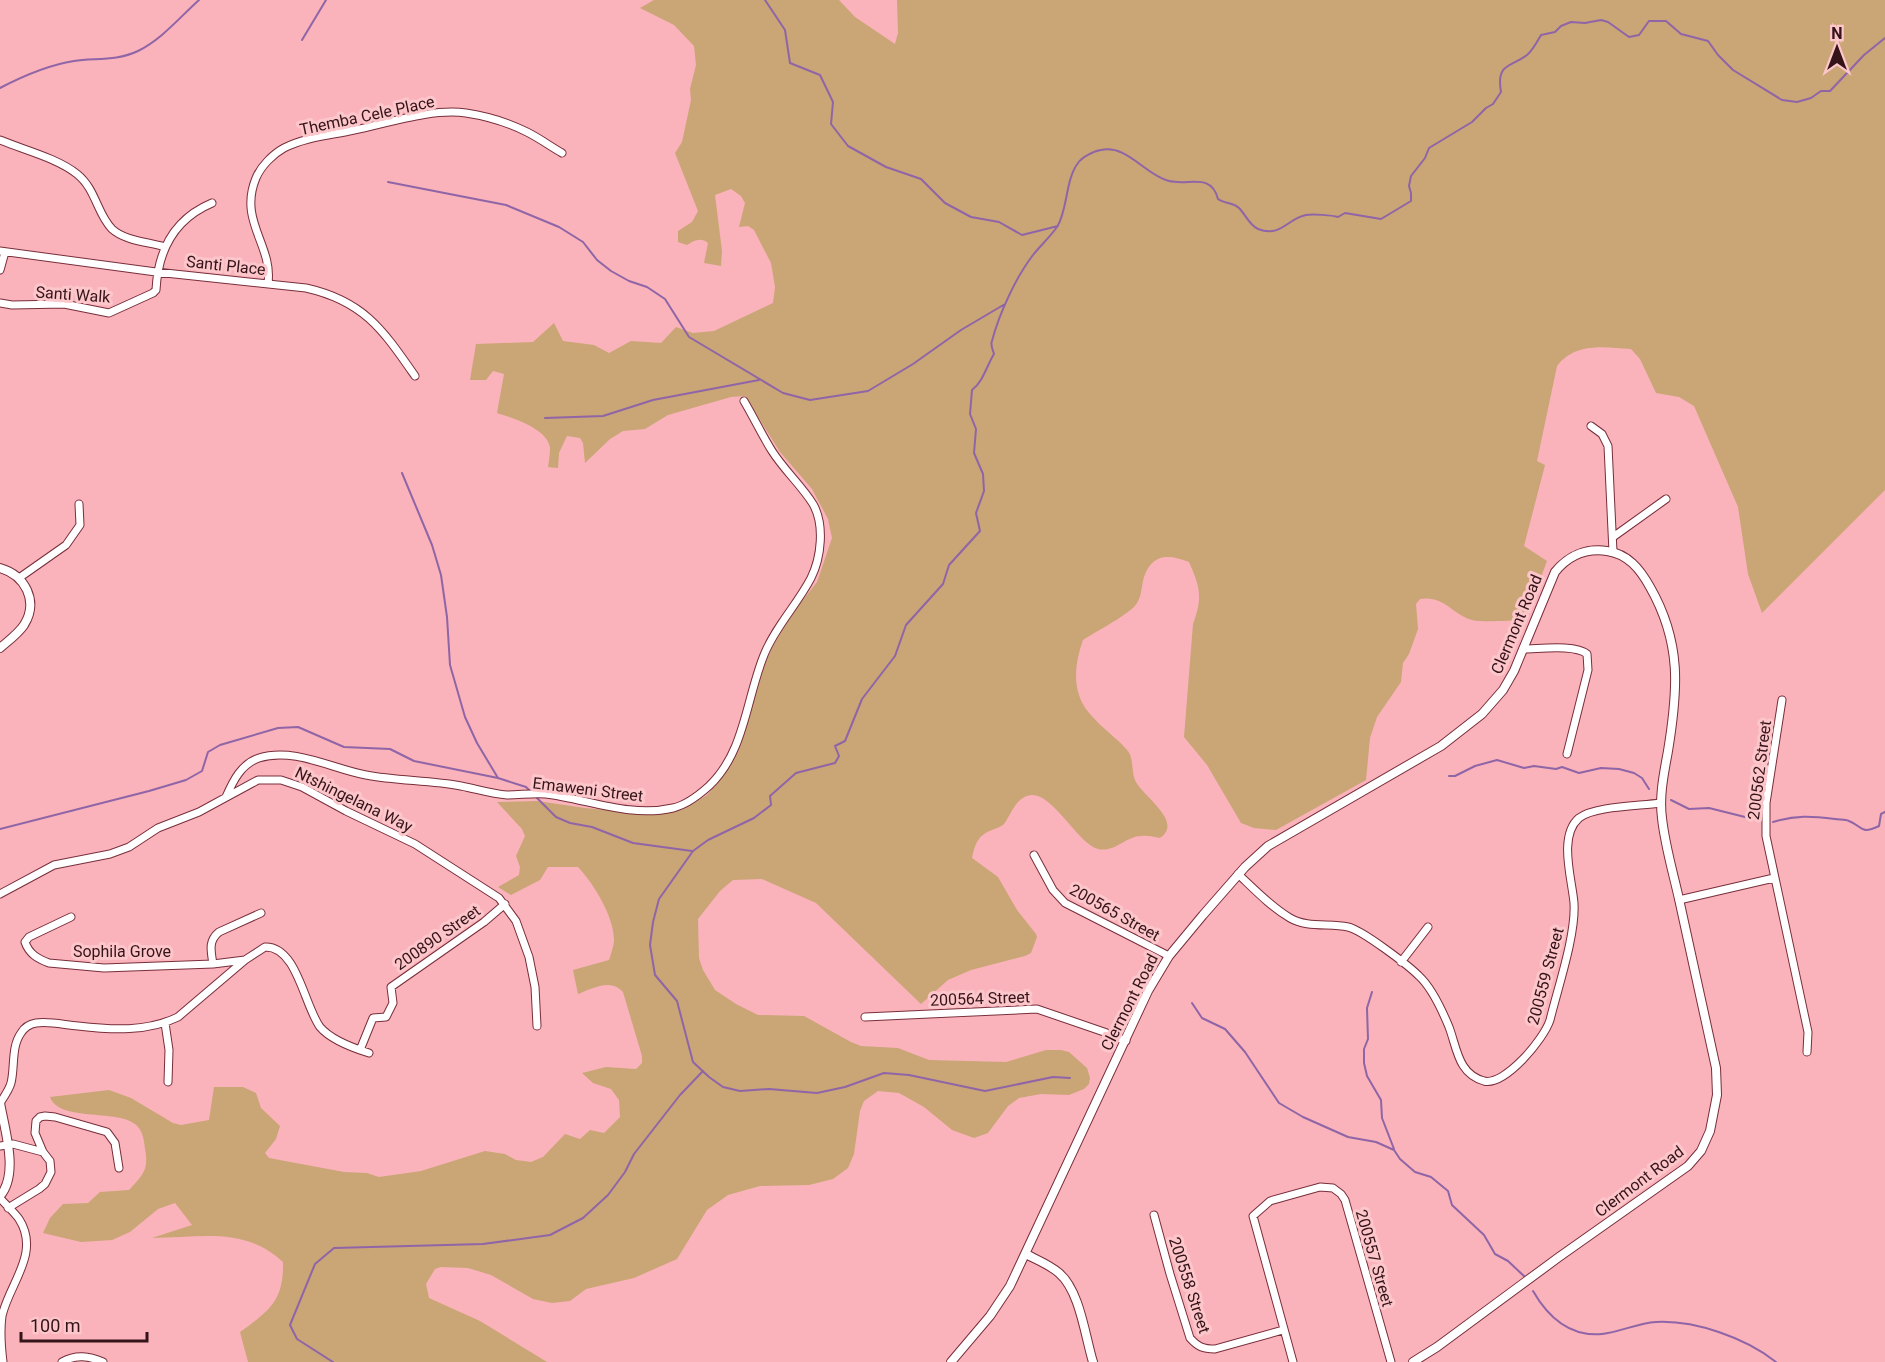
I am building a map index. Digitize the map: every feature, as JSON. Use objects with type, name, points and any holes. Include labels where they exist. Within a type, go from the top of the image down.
[{"type":"street","name":"Themba Cele Place","points":[[268,283],[268,270],[253,224],[251,200],[256,177],[284,148],[318,138],[411,118],[447,112],[464,112],[526,132],[562,153]]},
{"type":"street","points":[[0,140],[65,166],[78,174],[91,190],[107,222],[122,236],[165,247]]},
{"type":"street","points":[[156,272],[165,247],[175,231],[190,215],[212,203]]},
{"type":"street","points":[[0,270],[3,252]]},
{"type":"street","name":"Santi Place","points":[[3,252],[156,272],[268,283],[323,292],[352,306],[369,318],[385,333],[415,376]]},
{"type":"street","name":"Santi Walk","points":[[0,303],[12,305],[64,304],[109,313],[153,293],[156,290],[156,272]]},
{"type":"street","name":"Emaweni Street","points":[[226,797],[233,782],[244,768],[252,761],[271,756],[307,758],[364,775],[462,786],[486,792],[541,794],[616,808],[636,810],[673,808],[688,802],[716,778],[737,742],[763,656],[772,637],[811,577],[819,550],[818,519],[813,503],[772,450],[744,401]]},
{"type":"street","points":[[1591,426],[1602,434],[1608,446],[1613,552]]},
{"type":"street","points":[[1613,537],[1666,499]]},
{"type":"street","points":[[20,578],[66,545],[80,525],[79,504]]},
{"type":"street","name":"Clermont Road","points":[[951,1362],[1010,1286],[1148,991],[1168,957],[1238,874],[1268,846],[1441,746],[1466,728],[1497,699],[1508,681],[1551,578],[1559,567],[1570,558],[1582,553],[1595,550],[1613,552],[1628,559],[1639,569],[1659,602],[1671,636],[1677,691],[1660,803],[1666,842],[1716,1068],[1717,1095],[1706,1143],[1696,1158],[1680,1173],[1413,1362]]},
{"type":"street","points":[[0,568],[20,578],[28,592],[29,616],[22,628],[0,648]]},
{"type":"street","points":[[1523,649],[1574,649],[1587,654],[1588,670],[1567,754]]},
{"type":"street","name":"200562 Street","points":[[1782,700],[1765,820],[1766,836],[1808,1032],[1807,1052]]},
{"type":"street","name":"Ntshingelana Way","points":[[0,894],[54,865],[110,854],[129,847],[158,828],[199,812],[258,780],[282,780],[302,787],[415,844],[499,898],[516,921],[529,957],[537,997],[537,1026]]},
{"type":"street","name":"200559 Street","points":[[1238,874],[1291,919],[1305,924],[1354,929],[1419,976],[1446,1019],[1463,1068],[1470,1075],[1485,1081],[1494,1081],[1504,1076],[1544,1036],[1550,1020],[1574,920],[1568,848],[1570,829],[1579,818],[1594,812],[1660,803]]},
{"type":"street","name":"200565 Street","points":[[1034,855],[1053,890],[1065,903],[1168,957]]},
{"type":"street","points":[[1679,900],[1774,878]]},
{"type":"street","name":"200890 Street","points":[[360,1050],[373,1018],[386,1017],[392,1008],[391,987],[484,922],[505,904]]},
{"type":"street","points":[[213,964],[210,945],[214,936],[261,913]]},
{"type":"street","name":"Sophila Grove","points":[[71,917],[32,934],[26,942],[30,951],[49,963],[104,968],[213,964],[245,960]]},
{"type":"street","points":[[1401,962],[1428,927]]},
{"type":"street","points":[[2,1362],[0,1334],[3,1315],[22,1267],[27,1246],[24,1230],[18,1219],[0,1197],[10,1174],[3,1146],[0,1103],[10,1085],[20,1034],[30,1024],[54,1023],[100,1029],[140,1028],[165,1023],[178,1017],[245,960],[265,947],[277,948],[289,960],[321,1028],[348,1046],[369,1053]]},
{"type":"street","name":"200564 Street","points":[[865,1017],[1037,1009],[1126,1041]]},
{"type":"street","points":[[165,1023],[169,1050],[168,1082]]},
{"type":"street","points":[[8,1208],[45,1184],[52,1166],[35,1133],[36,1121],[40,1117],[50,1116],[107,1132],[115,1143],[119,1168]]},
{"type":"street","points":[[3,1146],[20,1146],[43,1152]]},
{"type":"street","name":"200557 Street","points":[[1293,1362],[1253,1216],[1270,1201],[1320,1187],[1333,1188],[1345,1200],[1391,1362]]},
{"type":"street","name":"200558 Street","points":[[1154,1215],[1190,1338],[1196,1345],[1204,1349],[1215,1349],[1283,1330]]},
{"type":"street","points":[[1026,1254],[1057,1272],[1065,1280],[1075,1299],[1093,1362]]},
{"type":"street","points":[[62,1362],[72,1358],[86,1357],[103,1362]]},
{"type":"shaded area","points":[[654,0],[839,0],[855,17],[895,44],[898,33],[897,0],[1885,0],[1885,490],[1762,613],[1748,574],[1738,507],[1694,406],[1679,397],[1656,393],[1640,359],[1631,349],[1591,348],[1572,353],[1557,366],[1537,461],[1545,465],[1524,546],[1547,561],[1525,620],[1472,620],[1436,600],[1420,599],[1416,604],[1418,629],[1409,654],[1403,663],[1401,682],[1377,717],[1370,738],[1366,780],[1276,830],[1254,828],[1241,823],[1207,765],[1184,737],[1193,624],[1199,592],[1189,562],[1168,557],[1156,560],[1147,569],[1137,604],[1083,640],[1076,681],[1082,703],[1128,751],[1136,782],[1165,817],[1166,832],[1160,838],[1136,837],[1110,849],[1098,849],[1080,836],[1052,805],[1042,798],[1032,795],[1020,800],[1004,824],[980,837],[972,858],[998,877],[1017,910],[1036,934],[1031,953],[971,970],[948,980],[921,1004],[816,903],[762,879],[733,880],[720,891],[698,919],[699,958],[715,990],[758,1015],[804,1016],[861,1046],[898,1048],[929,1060],[1006,1062],[1046,1050],[1061,1050],[1069,1052],[1087,1068],[1090,1078],[1089,1084],[1084,1089],[1069,1095],[1041,1094],[1019,1098],[1008,1106],[988,1133],[974,1138],[952,1130],[924,1107],[899,1093],[878,1091],[864,1101],[860,1111],[854,1154],[848,1168],[833,1179],[809,1185],[760,1186],[728,1195],[707,1210],[677,1259],[634,1278],[586,1289],[570,1301],[552,1303],[533,1299],[491,1275],[468,1268],[441,1267],[435,1269],[426,1284],[429,1298],[480,1321],[547,1362],[248,1362],[240,1332],[273,1304],[281,1286],[283,1262],[253,1243],[221,1236],[152,1238],[192,1225],[175,1203],[158,1209],[130,1232],[112,1240],[81,1242],[43,1233],[50,1218],[63,1204],[88,1203],[100,1192],[129,1190],[141,1176],[146,1162],[143,1135],[135,1124],[115,1117],[64,1110],[55,1105],[50,1097],[109,1090],[131,1098],[173,1123],[181,1125],[209,1120],[214,1087],[243,1087],[256,1093],[261,1108],[280,1126],[276,1139],[265,1153],[269,1158],[344,1172],[367,1173],[379,1177],[421,1171],[485,1151],[531,1162],[543,1157],[565,1134],[580,1139],[590,1130],[604,1133],[620,1117],[619,1100],[611,1089],[593,1083],[582,1073],[606,1067],[636,1069],[642,1063],[642,1056],[623,992],[607,985],[578,994],[573,970],[609,960],[614,942],[611,923],[597,892],[578,867],[548,867],[540,880],[511,895],[498,887],[519,875],[520,867],[516,856],[525,836],[522,829],[497,802],[537,801],[640,813],[682,810],[707,795],[720,780],[739,750],[755,688],[772,648],[791,615],[817,582],[832,538],[828,519],[812,489],[780,452],[745,396],[731,397],[668,415],[645,429],[623,431],[610,439],[585,463],[583,443],[580,438],[567,436],[559,453],[558,468],[548,467],[550,448],[543,435],[529,425],[497,413],[504,374],[493,371],[486,380],[470,380],[476,344],[533,342],[554,323],[563,341],[594,345],[609,353],[631,341],[661,343],[676,327],[693,333],[714,331],[773,303],[775,287],[771,263],[754,230],[748,226],[739,227],[745,203],[741,196],[731,189],[715,195],[722,251],[721,266],[704,263],[708,243],[705,241],[698,240],[687,245],[678,242],[678,231],[692,222],[698,211],[675,153],[682,142],[696,65],[694,46],[674,25],[640,8]]},
{"type":"waterway","points":[[0,88],[55,65],[114,58],[138,51],[163,34],[199,0]]},
{"type":"waterway","points":[[302,40],[326,0]]},
{"type":"waterway","points":[[765,0],[785,30],[790,63],[820,75],[833,102],[831,124],[848,146],[886,167],[921,179],[945,203],[971,217],[999,222],[1022,235],[1058,226]]},
{"type":"waterway","points":[[1070,1078],[1053,1077],[985,1091],[909,1075],[884,1073],[845,1087],[817,1093],[769,1089],[740,1091],[723,1087],[693,1062],[677,1001],[655,975],[650,945],[659,899],[693,851],[708,840],[754,818],[771,805],[770,796],[796,773],[835,763],[839,756],[835,746],[845,741],[862,699],[895,656],[906,625],[943,584],[949,565],[980,531],[976,513],[984,491],[983,474],[974,453],[976,429],[970,414],[972,390],[982,378],[994,354],[991,343],[1014,285],[1061,220],[1071,178],[1078,163],[1098,151],[1110,149],[1119,151],[1160,178],[1177,182],[1205,183],[1215,191],[1218,199],[1237,206],[1252,225],[1266,231],[1279,229],[1306,215],[1338,217],[1345,213],[1381,219],[1411,201],[1409,186],[1411,176],[1425,158],[1429,148],[1472,122],[1493,104],[1501,92],[1500,83],[1503,71],[1527,55],[1541,35],[1555,32],[1561,26],[1571,22],[1585,23],[1601,20],[1608,22],[1629,37],[1639,35],[1649,21],[1666,21],[1681,34],[1708,41],[1733,70],[1782,100],[1797,102],[1811,98],[1821,91],[1830,91],[1864,55],[1885,38]]},
{"type":"waterway","points":[[388,182],[506,205],[559,227],[583,242],[597,260],[611,271],[629,281],[647,287],[665,299],[689,337],[783,393],[810,400],[868,391],[1005,304]]},
{"type":"waterway","points":[[545,418],[603,416],[653,400],[759,380]]},
{"type":"waterway","points":[[402,473],[432,545],[441,575],[450,665],[465,717],[477,743],[498,778]]},
{"type":"waterway","points":[[0,829],[186,780],[202,771],[208,752],[220,745],[278,728],[298,727],[344,747],[390,749],[414,761],[498,778],[526,787],[531,792]]},
{"type":"waterway","points":[[1449,776],[1455,776],[1475,766],[1497,760],[1524,768],[1534,766],[1556,769],[1562,767],[1579,773],[1601,768],[1619,769],[1642,778],[1649,789]]},
{"type":"waterway","points":[[535,796],[556,817],[570,823],[592,827],[633,843],[692,851]]},
{"type":"waterway","points":[[1671,800],[1689,809],[1709,808],[1749,818]]},
{"type":"waterway","points":[[1773,822],[1796,817],[1818,817],[1847,820],[1868,830],[1879,826],[1881,814],[1885,812]]},
{"type":"waterway","points":[[1372,992],[1367,1008],[1368,1039],[1364,1049],[1364,1063],[1367,1076],[1381,1100],[1382,1118],[1394,1149]]},
{"type":"waterway","points":[[1192,1003],[1202,1018],[1225,1029],[1245,1052],[1279,1103],[1303,1117],[1348,1137],[1376,1142],[1394,1150],[1400,1159],[1415,1172],[1431,1177],[1448,1191],[1452,1205],[1484,1235],[1495,1254],[1508,1261],[1526,1278]]},
{"type":"waterway","points":[[333,1362],[297,1339],[290,1325],[315,1264],[334,1248],[483,1244],[550,1235],[583,1218],[608,1195],[625,1172],[634,1154],[680,1095],[703,1071]]},
{"type":"waterway","points":[[1533,1291],[1553,1317],[1570,1329],[1580,1332],[1602,1334],[1656,1322],[1687,1324],[1735,1338],[1776,1362]]}]
